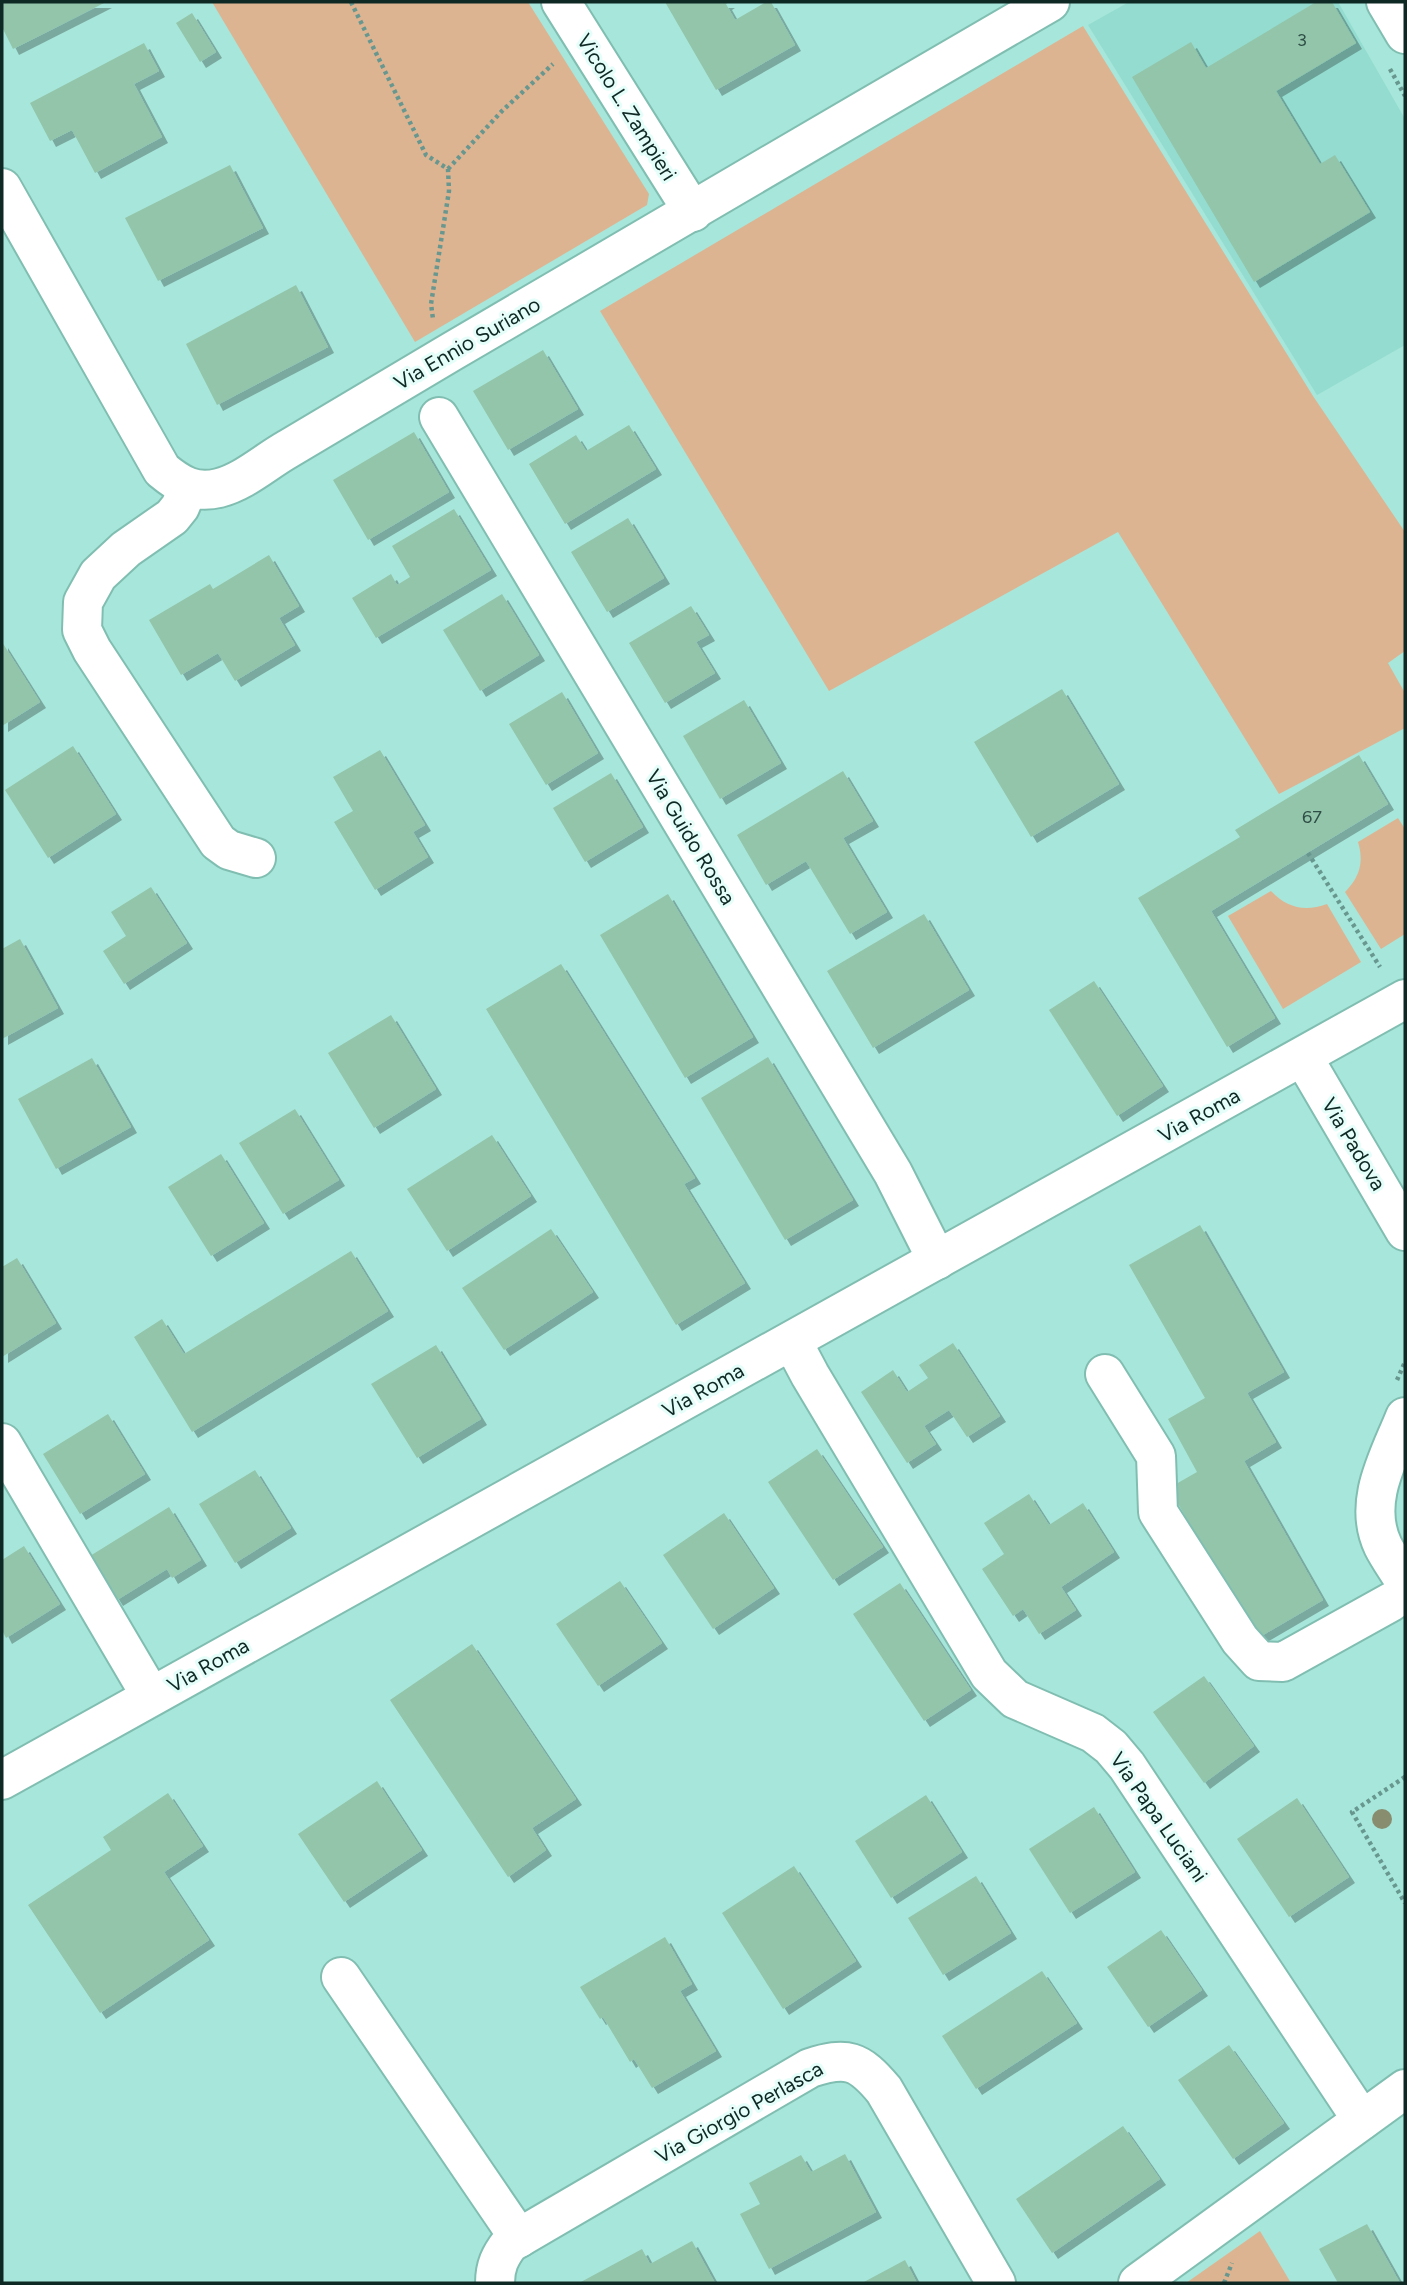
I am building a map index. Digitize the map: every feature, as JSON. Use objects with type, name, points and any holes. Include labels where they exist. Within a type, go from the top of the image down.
[{"type":"street","name":"Vicolo L. Zampieri","points":[[561,2],[693,212]]},
{"type":"street","name":"Via Ennio Suriano","points":[[188,488],[206,491],[242,479],[450,353],[1050,2]]},
{"type":"street","points":[[1386,2],[1405,34]]},
{"type":"street","points":[[2,188],[162,470],[188,488],[180,507],[172,517],[126,549],[98,575],[83,603],[82,630],[92,650],[218,842],[229,850],[256,858]]},
{"type":"street","name":"Via Guido Rossa","points":[[439,417],[893,1174],[937,1260]]},
{"type":"street","name":"Via Roma","points":[[2,1780],[1405,999]]},
{"type":"street","name":"Via Padova","points":[[1303,1057],[1395,1232]]},
{"type":"street","name":"Via Papa Luciani","points":[[792,1341],[989,1674],[1015,1699],[1093,1733],[1111,1746],[1127,1766],[1362,2120]]},
{"type":"street","points":[[1105,1374],[1156,1456],[1158,1512],[1240,1640],[1259,1661],[1283,1662],[1398,1592],[1374,1518],[1380,1481],[1405,1417]]},
{"type":"street","points":[[2,1443],[151,1696]]},
{"type":"street","points":[[341,1977],[519,2238]]},
{"type":"street","name":"Via Giorgio Perlasca","points":[[495,2283],[495,2270],[510,2243],[810,2068],[833,2061],[855,2063],[884,2090],[996,2283]]},
{"type":"street","points":[[1138,2283],[1405,2089]]},
{"type":"path","points":[[351,2],[426,155],[448,169]]},
{"type":"path","points":[[434,323],[431,304],[449,191],[448,169],[502,111],[557,60]]},
{"type":"path","points":[[1308,853],[1381,968]]},
{"type":"path","points":[[1405,1777],[1352,1812],[1405,1903]]},
{"type":"shaded area","points":[[212,2],[528,2],[649,194],[647,205],[415,342]]},
{"type":"shaded area","points":[[1129,2],[1338,2],[1405,119],[1405,345],[1317,395],[1088,25]]},
{"type":"shaded area","points":[[1083,26],[1313,396],[1405,532],[1405,651],[1388,663],[1405,693],[1405,728],[1279,794],[1118,532],[829,691],[600,311]]},
{"type":"shaded area","points":[[1398,818],[1405,829],[1405,934],[1381,949],[1345,892],[1359,869],[1361,856],[1358,842]]},
{"type":"shaded area","points":[[1271,891],[1283,901],[1297,907],[1311,908],[1327,904],[1361,962],[1283,1009],[1228,916]]},
{"type":"shaded area","points":[[1260,2231],[1291,2283],[1186,2283]]},
{"type":"building","points":[[2,2],[106,2],[13,49],[2,27]]},
{"type":"building","points":[[665,2],[729,2],[726,4],[735,20],[766,2],[771,2],[795,45],[716,90]]},
{"type":"building","points":[[1316,2],[1332,2],[1356,43],[1276,91],[1320,164],[1335,155],[1370,212],[1254,282],[1132,77],[1191,42],[1206,68]]},
{"type":"building","points":[[192,13],[216,52],[200,62],[176,23]]},
{"type":"building","points":[[144,43],[159,71],[134,84],[162,137],[95,173],[72,130],[50,141],[30,103]]},
{"type":"building","points":[[230,165],[263,228],[158,281],[125,218]]},
{"type":"building","points":[[296,285],[328,347],[217,405],[186,344]]},
{"type":"building","points":[[543,350],[578,409],[508,450],[473,391]]},
{"type":"building","points":[[629,425],[656,469],[565,524],[529,464],[576,435],[586,451]]},
{"type":"building","points":[[414,432],[449,492],[368,540],[333,480]]},
{"type":"building","points":[[454,509],[491,570],[376,638],[352,598],[391,574],[397,585],[410,577],[392,546]]},
{"type":"building","points":[[628,518],[664,578],[607,612],[571,552]]},
{"type":"building","points":[[269,555],[299,606],[279,618],[295,645],[235,681],[218,653],[181,675],[149,620],[210,584],[213,589]]},
{"type":"building","points":[[502,594],[539,655],[480,691],[443,630]]},
{"type":"building","points":[[691,606],[709,635],[696,642],[715,673],[665,703],[629,643]]},
{"type":"building","points":[[2,642],[40,702],[2,726]]},
{"type":"building","points":[[1062,689],[1119,784],[1031,837],[974,742]]},
{"type":"building","points":[[562,692],[598,753],[546,785],[509,724]]},
{"type":"building","points":[[744,700],[781,763],[720,799],[683,736]]},
{"type":"building","points":[[73,746],[116,814],[48,858],[5,790]]},
{"type":"building","points":[[380,750],[425,825],[413,832],[428,857],[375,890],[334,822],[353,811],[333,777]]},
{"type":"building","points":[[1359,755],[1388,804],[1211,911],[1275,1018],[1227,1047],[1138,898],[1240,837],[1235,830]]},
{"type":"building","points":[[843,771],[873,821],[843,838],[887,912],[850,934],[806,861],[766,885],[737,835]]},
{"type":"building","points":[[611,773],[643,827],[585,862],[553,808]]},
{"type":"building","points":[[151,887],[187,943],[124,984],[103,951],[126,936],[111,912]]},
{"type":"building","points":[[668,894],[753,1037],[685,1078],[600,935]]},
{"type":"building","points":[[924,914],[969,990],[873,1048],[827,971]]},
{"type":"building","points":[[20,939],[58,1008],[2,1039],[2,949]]},
{"type":"building","points":[[561,964],[695,1178],[684,1184],[745,1283],[676,1325],[486,1009]]},
{"type":"building","points":[[1094,981],[1163,1086],[1117,1116],[1049,1010]]},
{"type":"building","points":[[391,1015],[436,1089],[374,1128],[328,1053]]},
{"type":"building","points":[[768,1057],[853,1200],[785,1240],[701,1098]]},
{"type":"building","points":[[92,1058],[131,1127],[56,1169],[18,1099]]},
{"type":"building","points":[[295,1109],[339,1180],[283,1214],[239,1143]]},
{"type":"building","points":[[492,1135],[531,1196],[447,1251],[407,1189]]},
{"type":"building","points":[[221,1154],[264,1223],[211,1256],[168,1187]]},
{"type":"building","points":[[1200,1225],[1284,1372],[1247,1393],[1276,1442],[1244,1461],[1323,1600],[1256,1639],[1169,1488],[1197,1472],[1168,1419],[1205,1398],[1129,1265]]},
{"type":"building","points":[[551,1229],[593,1292],[504,1350],[462,1288]]},
{"type":"building","points":[[351,1251],[388,1311],[192,1432],[134,1337],[162,1319],[184,1354]]},
{"type":"building","points":[[17,1258],[56,1323],[2,1357],[2,1267]]},
{"type":"building","points":[[953,1343],[1000,1416],[967,1437],[949,1410],[924,1426],[936,1444],[907,1463],[861,1392],[893,1370],[907,1392],[928,1378],[919,1365]]},
{"type":"building","points":[[436,1345],[481,1419],[417,1458],[371,1384]]},
{"type":"building","points":[[108,1414],[145,1474],[80,1514],[43,1454]]},
{"type":"building","points":[[817,1449],[883,1547],[833,1580],[768,1482]]},
{"type":"building","points":[[255,1470],[291,1528],[235,1563],[199,1504]]},
{"type":"building","points":[[1029,1494],[1049,1525],[1083,1503],[1114,1552],[1061,1587],[1076,1610],[1039,1634],[1023,1609],[1013,1616],[982,1569],[1004,1554],[984,1523]]},
{"type":"building","points":[[169,1507],[201,1560],[172,1578],[167,1569],[117,1600],[90,1556]]},
{"type":"building","points":[[724,1513],[774,1588],[713,1629],[663,1555]]},
{"type":"building","points":[[24,1546],[60,1604],[6,1638],[2,1630],[2,1560]]},
{"type":"building","points":[[620,1581],[662,1643],[598,1686],[556,1624]]},
{"type":"building","points":[[900,1583],[971,1690],[924,1721],[853,1614]]},
{"type":"building","points":[[472,1644],[576,1799],[532,1828],[546,1850],[508,1877],[390,1700]]},
{"type":"building","points":[[1204,1676],[1254,1746],[1204,1783],[1153,1712]]},
{"type":"building","points":[[377,1781],[422,1850],[344,1902],[298,1834]]},
{"type":"building","points":[[168,1793],[203,1846],[164,1872],[209,1940],[100,2013],[28,1905],[111,1850],[103,1837]]},
{"type":"building","points":[[926,1795],[962,1852],[891,1898],[855,1841]]},
{"type":"building","points":[[1297,1798],[1349,1877],[1289,1917],[1237,1839]]},
{"type":"building","points":[[1094,1807],[1135,1872],[1070,1913],[1029,1849]]},
{"type":"building","points":[[794,1866],[856,1961],[783,2009],[722,1913]]},
{"type":"building","points":[[976,1876],[1011,1933],[943,1975],[908,1918]]},
{"type":"building","points":[[1161,1930],[1202,1990],[1148,2027],[1107,1967]]},
{"type":"building","points":[[665,1937],[692,1984],[680,1991],[716,2051],[652,2088],[634,2059],[630,2062],[603,2017],[600,2019],[580,1987]]},
{"type":"building","points":[[1042,1971],[1077,2023],[976,2089],[942,2036]]},
{"type":"building","points":[[1229,2045],[1284,2123],[1233,2159],[1178,2080]]},
{"type":"building","points":[[1123,2126],[1160,2179],[1052,2253],[1016,2199]]},
{"type":"building","points":[[845,2154],[876,2212],[769,2269],[740,2214],[760,2204],[749,2183],[801,2155],[811,2172]]},
{"type":"building","points":[[1367,2224],[1400,2283],[1338,2283],[1319,2249]]},
{"type":"building","points":[[692,2241],[715,2283],[579,2283],[642,2249],[650,2264]]},
{"type":"building","points":[[905,2260],[917,2283],[862,2283]]}]
